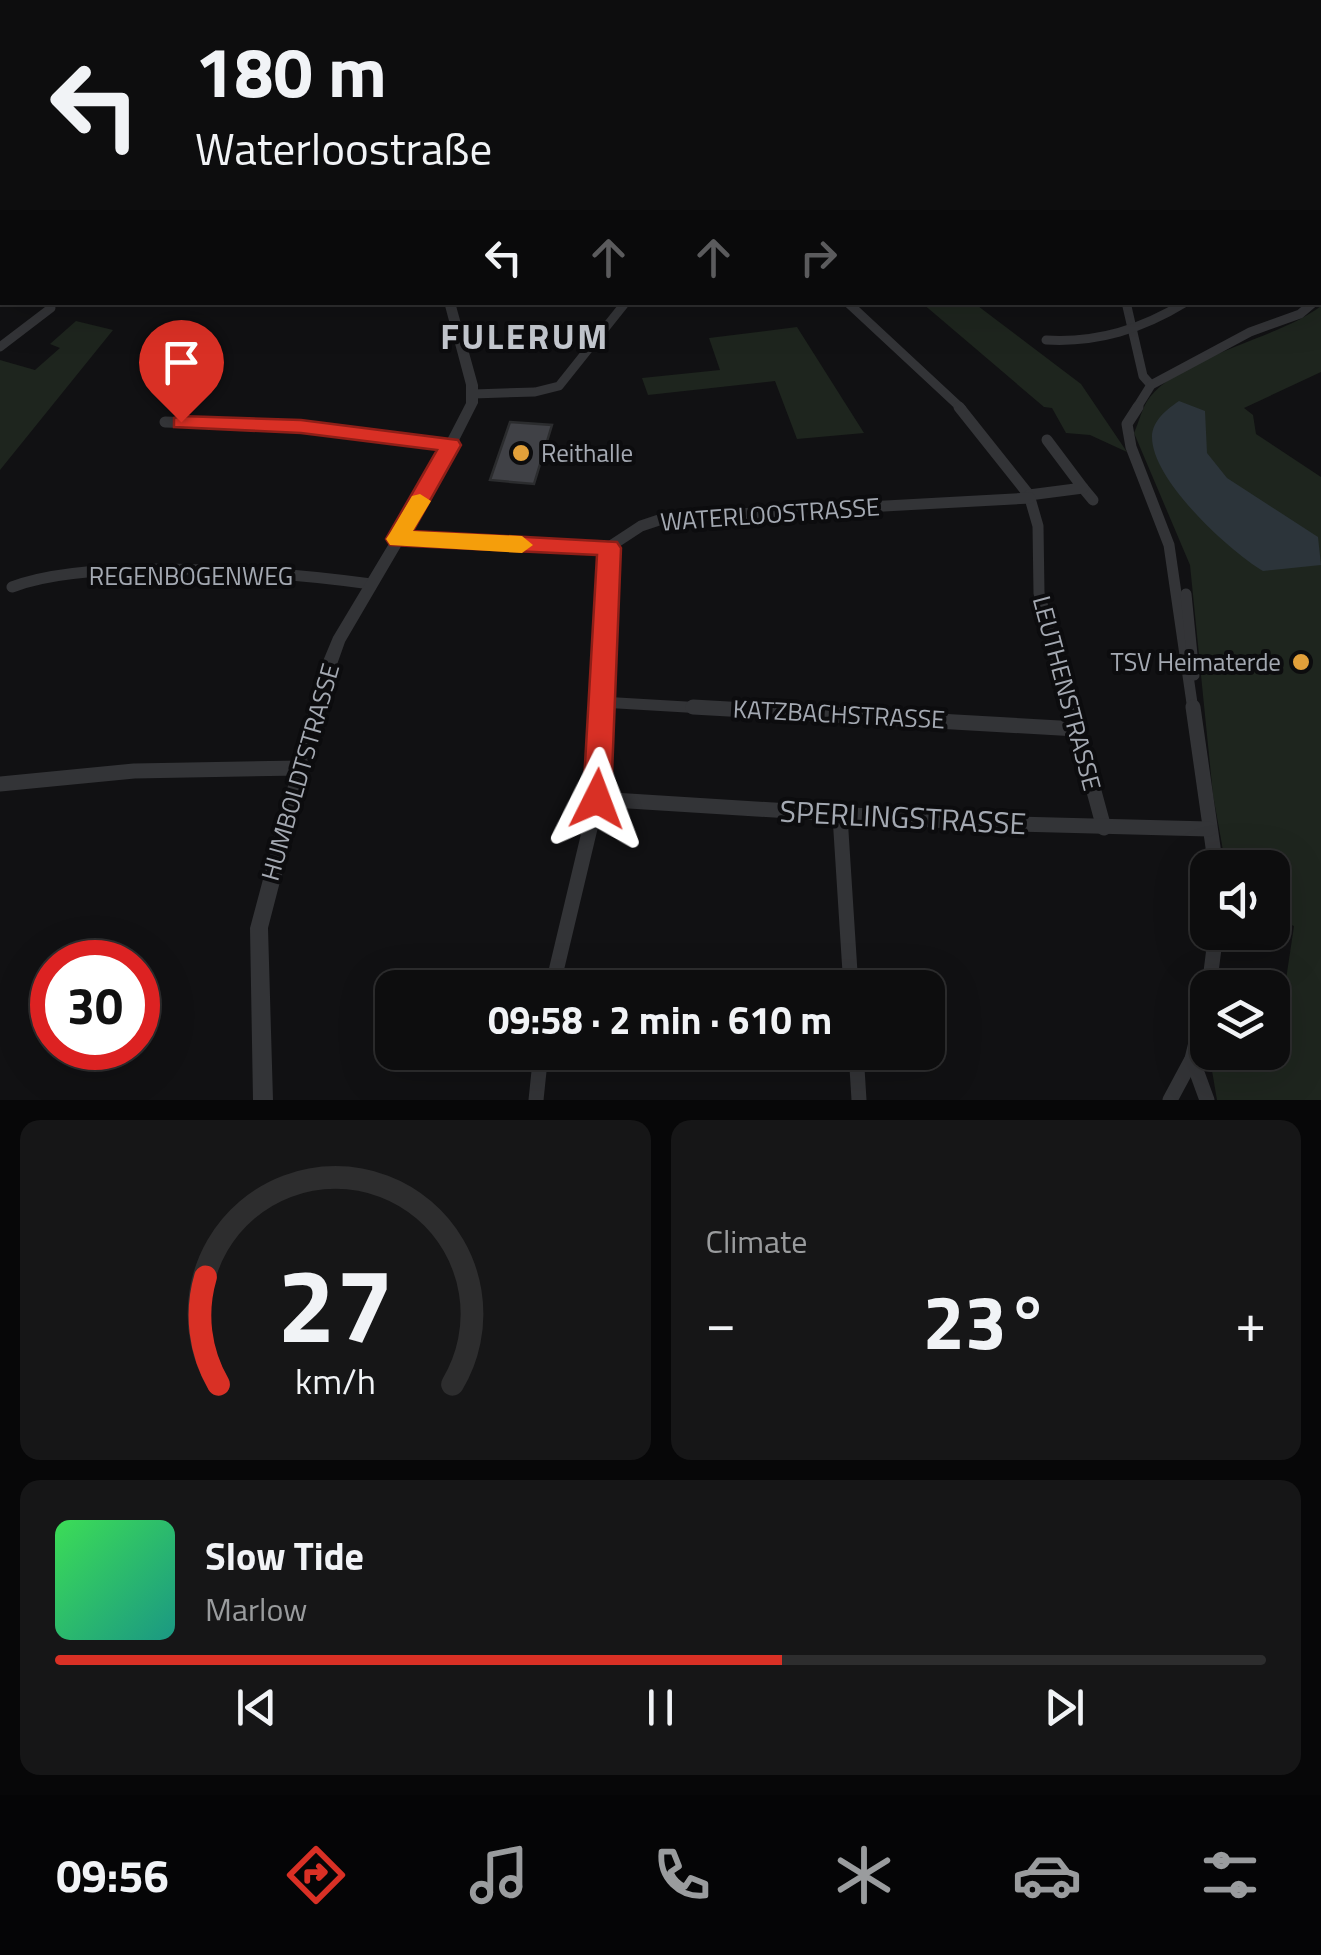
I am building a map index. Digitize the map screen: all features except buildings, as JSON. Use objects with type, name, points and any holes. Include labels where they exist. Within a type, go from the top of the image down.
[{"type":"street","points":[[450,305],[473,394],[535,392],[560,386],[624,305]]},
{"type":"street","points":[[851,305],[958,404],[1030,497]]},
{"type":"street","points":[[1126,305],[1143,376],[1151,385]]},
{"type":"street","points":[[1046,340],[1097,340],[1130,330],[1180,305]]},
{"type":"street","points":[[1213,850],[1169,545],[1128,435],[1129,416],[1151,385],[1250,332],[1311,306],[1321,316]]},
{"type":"street","points":[[0,347],[51,308]]},
{"type":"street","name":"HUMBOLDTSTRASSE","points":[[262,1100],[258,928],[337,643],[451,445],[470,409],[473,394]]},
{"type":"street","points":[[164,422],[301,426],[451,445]]},
{"type":"street","points":[[1047,440],[1093,500]]},
{"type":"street","name":"WATERLOOSTRASSE","points":[[609,548],[641,526],[665,518],[1030,497],[1083,488]]},
{"type":"street","name":"LEUTHENSTRASSE","points":[[1030,497],[1038,526],[1039,593],[1104,828]]},
{"type":"street","points":[[398,539],[609,548],[597,799],[556,970]]},
{"type":"street","name":"REGENBOGENWEG","points":[[12,587],[14,583],[45,578],[165,571],[292,575],[371,584]]},
{"type":"street","name":"KATZBACHSTRASSE","points":[[602,702],[1077,729]]},
{"type":"street","points":[[0,784],[134,771],[300,768]]},
{"type":"street","name":"SPERLINGSTRASSE","points":[[597,799],[840,816],[1210,829]]},
{"type":"street","points":[[840,816],[851,970]]},
{"type":"street","points":[[1170,1100],[1190,1063]]},
{"type":"street","points":[[536,1100],[539,1070]]},
{"type":"street","points":[[857,1070],[859,1100]]},
{"type":"street","points":[[1196,1070],[1208,1100]]},
{"type":"shaded area","points":[[924,305],[977,305],[1081,384],[1127,452],[1090,435],[1066,433],[1052,408],[1044,407]]},
{"type":"shaded area","points":[[1321,306],[1321,372],[1244,408],[1253,415],[1256,434],[1321,477],[1321,1100],[1217,1100],[1212,1070],[1290,1070],[1287,970],[1294,926],[1290,924],[1290,850],[1223,850],[1213,795],[1190,565],[1134,433],[1150,397],[1185,369],[1303,318]]},
{"type":"shaded area","points":[[76,321],[113,330],[0,470],[0,360],[35,370],[60,348],[50,344]]},
{"type":"shaded area","points":[[797,327],[864,433],[797,439],[775,381],[648,395],[642,378],[720,370],[709,338]]},
{"type":"shaded area","points":[[1179,401],[1205,411],[1207,453],[1227,478],[1318,537],[1321,565],[1263,571],[1194,512],[1164,473],[1152,437],[1157,421]]},
{"type":"slow traffic","points":[[420,501],[398,539],[522,545]]},
{"type":"place","name":"Reithalle","points":[[521,453]]},
{"type":"place","name":"TSV Heimaterde","points":[[1301,662]]},
{"type":"district","name":"FULERUM","points":[[525,337]]},
{"type":"route","points":[[181,422],[301,426],[451,445],[398,539],[609,548],[597,799]]}]
